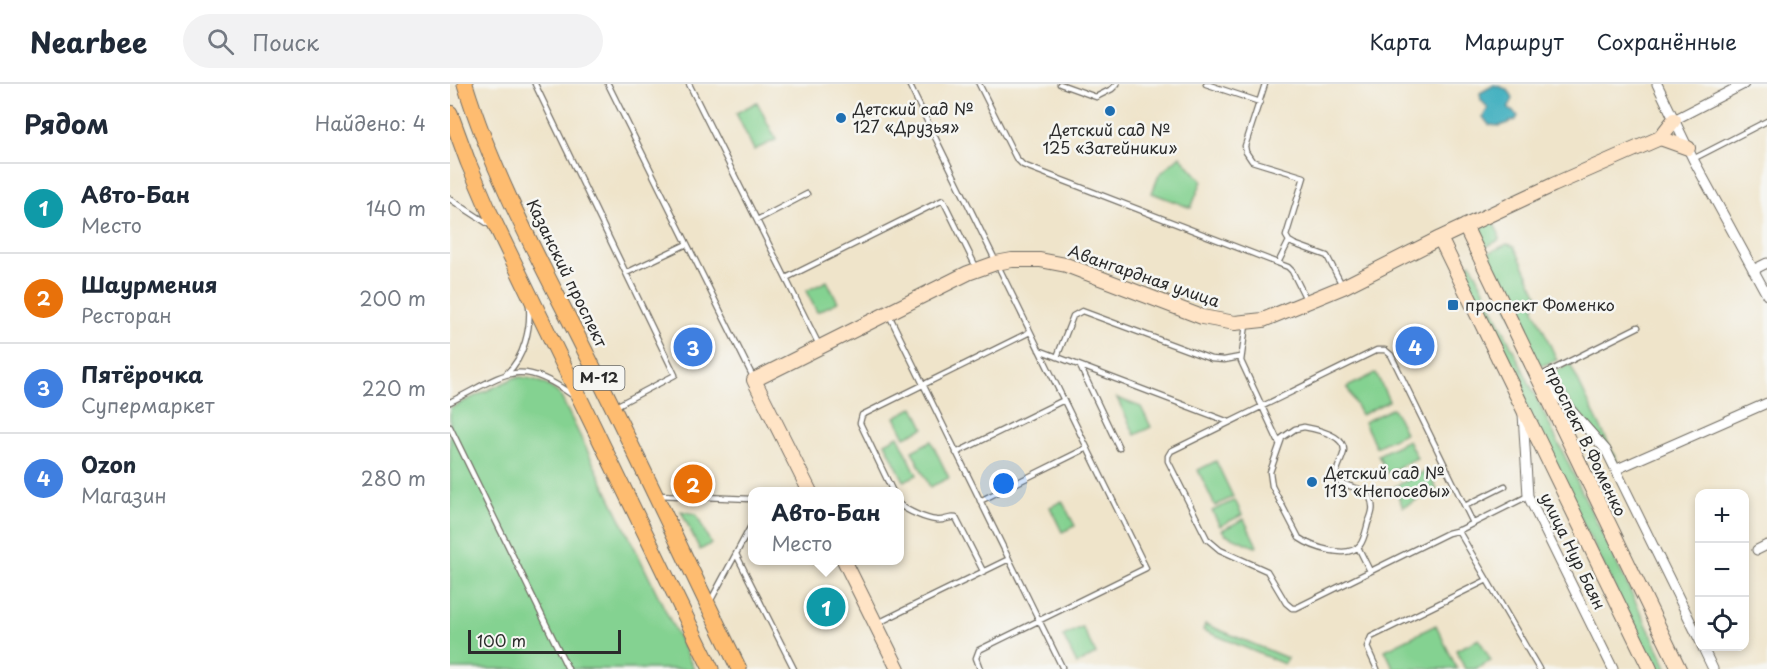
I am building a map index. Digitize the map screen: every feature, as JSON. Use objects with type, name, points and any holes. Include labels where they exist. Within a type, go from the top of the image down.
[{"type":"main road","name":"Казанский проспект","points":[[465,84],[490,153],[519,219],[613,407],[739,669]]},
{"type":"main road","name":"М-12","points":[[450,113],[468,162],[525,287],[711,669]]},
{"type":"street","points":[[1657,84],[1690,153],[1767,295]]},
{"type":"street","points":[[1690,153],[1660,138],[1674,120],[1744,84]]},
{"type":"street","name":"Авангардная улица","points":[[754,380],[977,269],[1012,260],[1040,260],[1066,266],[1202,316],[1235,323],[1263,320],[1343,287],[1465,226],[1660,138]]},
{"type":"street","name":"проспект В.Фоменко","points":[[1465,226],[1679,669]]},
{"type":"street","points":[[1440,238],[1650,669]]},
{"type":"street","points":[[1753,270],[1767,263]]},
{"type":"street","points":[[1536,373],[1606,450],[1695,630]]},
{"type":"street","points":[[754,380],[808,487]]},
{"type":"street","points":[[1617,469],[1767,403]]},
{"type":"street","name":"улица Нур Баян","points":[[1522,406],[1528,496],[1613,669]]},
{"type":"street","points":[[1757,549],[1767,544]]},
{"type":"street","points":[[846,565],[898,669]]},
{"type":"street","points":[[1704,651],[1713,669]]},
{"type":"lane","points":[[535,84],[675,375],[613,407]]},
{"type":"lane","points":[[608,84],[754,380]]},
{"type":"lane","points":[[689,84],[820,348]]},
{"type":"lane","points":[[909,84],[1146,568],[979,651],[976,658],[981,669]]},
{"type":"lane","points":[[979,84],[1016,158],[1023,165],[1278,263],[1292,271],[1307,303]]},
{"type":"lane","points":[[1060,84],[1096,97],[1112,90],[1117,84]]},
{"type":"lane","points":[[1206,84],[1260,102]]},
{"type":"lane","points":[[1265,84],[1245,146],[1248,157],[1252,161],[1304,177],[1286,231],[1289,241],[1278,263]]},
{"type":"lane","points":[[1690,153],[1767,121]]},
{"type":"lane","points":[[757,220],[807,194]]},
{"type":"lane","points":[[450,199],[499,231]]},
{"type":"lane","points":[[786,278],[943,200],[977,269]]},
{"type":"lane","points":[[1289,241],[1327,256],[1343,287]]},
{"type":"lane","points":[[626,273],[687,244]]},
{"type":"lane","points":[[505,375],[515,365],[526,336],[530,317],[525,287]]},
{"type":"lane","points":[[1057,357],[1073,316],[1082,311],[1211,359],[1224,360],[1240,357]]},
{"type":"lane","points":[[888,313],[1062,667]]},
{"type":"lane","points":[[1247,322],[1240,357],[1242,365],[1280,443]]},
{"type":"lane","points":[[1536,373],[1638,327]]},
{"type":"lane","points":[[891,487],[860,423],[861,415],[1030,332]]},
{"type":"lane","points":[[1039,350],[1229,422]]},
{"type":"lane","points":[[1473,523],[1391,355],[1385,350],[1377,350],[1229,422],[1171,451],[1168,456],[1168,462],[1203,534],[1210,543],[1220,550],[1267,571],[1286,603],[1292,608],[1473,523],[1528,496]]},
{"type":"lane","points":[[1080,366],[1119,448]]},
{"type":"lane","points":[[450,402],[505,375],[522,371],[546,378],[580,400]]},
{"type":"lane","points":[[956,453],[1064,400]]},
{"type":"lane","points":[[450,427],[568,669]]},
{"type":"lane","points":[[1302,427],[1336,438],[1341,442],[1344,451],[1336,479],[1363,491],[1370,498],[1373,511],[1362,543],[1358,547],[1344,552],[1335,552],[1307,543],[1296,535],[1270,480],[1271,468],[1280,443],[1285,434],[1302,427]]},
{"type":"lane","points":[[980,501],[1088,448]]},
{"type":"lane","points":[[1465,506],[1505,486]]},
{"type":"lane","points":[[654,495],[748,499]]},
{"type":"lane","points":[[904,507],[936,520],[952,516],[956,518],[983,571]]},
{"type":"lane","points":[[1458,530],[1539,669]]},
{"type":"lane","points":[[708,605],[748,533]]},
{"type":"lane","points":[[1358,547],[1370,571]]},
{"type":"lane","points":[[736,554],[794,669]]},
{"type":"lane","points":[[876,624],[1008,559]]},
{"type":"lane","points":[[1377,669],[1367,647],[1371,637],[1487,580]]},
{"type":"green space","points":[[757,102],[776,140],[754,150],[736,113]]},
{"type":"green space","points":[[1180,156],[1202,181],[1191,208],[1152,193],[1159,175]]},
{"type":"green space","points":[[1492,220],[1499,234],[1499,240],[1478,251],[1480,232]]},
{"type":"green space","points":[[1507,244],[1514,246],[1539,298],[1535,301],[1534,309],[1557,360],[1544,365],[1537,364],[1482,256]]},
{"type":"green space","points":[[1471,263],[1668,669],[1654,669],[1459,269]]},
{"type":"green space","points":[[827,281],[838,302],[817,312],[806,291]]},
{"type":"green space","points":[[1570,364],[1617,461],[1555,383],[1553,377],[1555,372]]},
{"type":"green space","points":[[1376,373],[1389,401],[1361,415],[1347,387]]},
{"type":"green space","points":[[516,377],[540,382],[560,395],[694,669],[450,669],[450,408]]},
{"type":"green space","points":[[1117,398],[1141,407],[1151,427],[1135,435]]},
{"type":"green space","points":[[914,407],[924,428],[905,437],[895,417]]},
{"type":"green space","points":[[1393,408],[1405,433],[1376,447],[1364,422]]},
{"type":"green space","points":[[898,436],[917,475],[904,481],[885,443]]},
{"type":"green space","points":[[1408,440],[1417,458],[1387,473],[1378,455]]},
{"type":"green space","points":[[931,441],[949,478],[930,487],[912,451]]},
{"type":"green space","points":[[1216,461],[1233,497],[1215,506],[1198,470]]},
{"type":"green space","points":[[1427,470],[1437,490],[1403,507],[1394,487]]},
{"type":"green space","points":[[1235,500],[1242,515],[1220,526],[1212,511]]},
{"type":"green space","points":[[1062,501],[1075,526],[1062,532],[1050,507]]},
{"type":"green space","points":[[681,511],[696,514],[711,544],[700,550]]},
{"type":"green space","points":[[1244,519],[1257,546],[1255,547],[1225,534],[1222,530]]},
{"type":"green space","points":[[1205,624],[1287,658],[1284,664],[1203,630]]},
{"type":"green space","points":[[1436,625],[1457,669],[1394,669],[1385,650]]},
{"type":"green space","points":[[1082,627],[1096,654],[1077,664],[1063,636]]},
{"type":"green space","points":[[1479,639],[1491,661],[1475,669],[1465,669],[1456,650]]},
{"type":"water","points":[[1494,85],[1510,93],[1513,99],[1508,108],[1518,116],[1516,120],[1500,126],[1489,125],[1483,117],[1488,108],[1481,100],[1480,93]]},
{"type":"place","name":"Детский сад № 125 «Затейники»","points":[[1110,111]]},
{"type":"place","name":"Детский сад № 127 «Друзья»","points":[[841,118]]},
{"type":"place","name":"проспект Фоменко","points":[[1453,305]]},
{"type":"place","name":"Ozon","points":[[1415,346]]},
{"type":"place","name":"Пятёрочка","points":[[693,347]]},
{"type":"place","name":"Детский сад № 113 «Непоседы»","points":[[1312,482]]},
{"type":"place","name":"Шаурмения","points":[[693,484]]},
{"type":"place","name":"Авто-Бан","points":[[826,607]]}]
